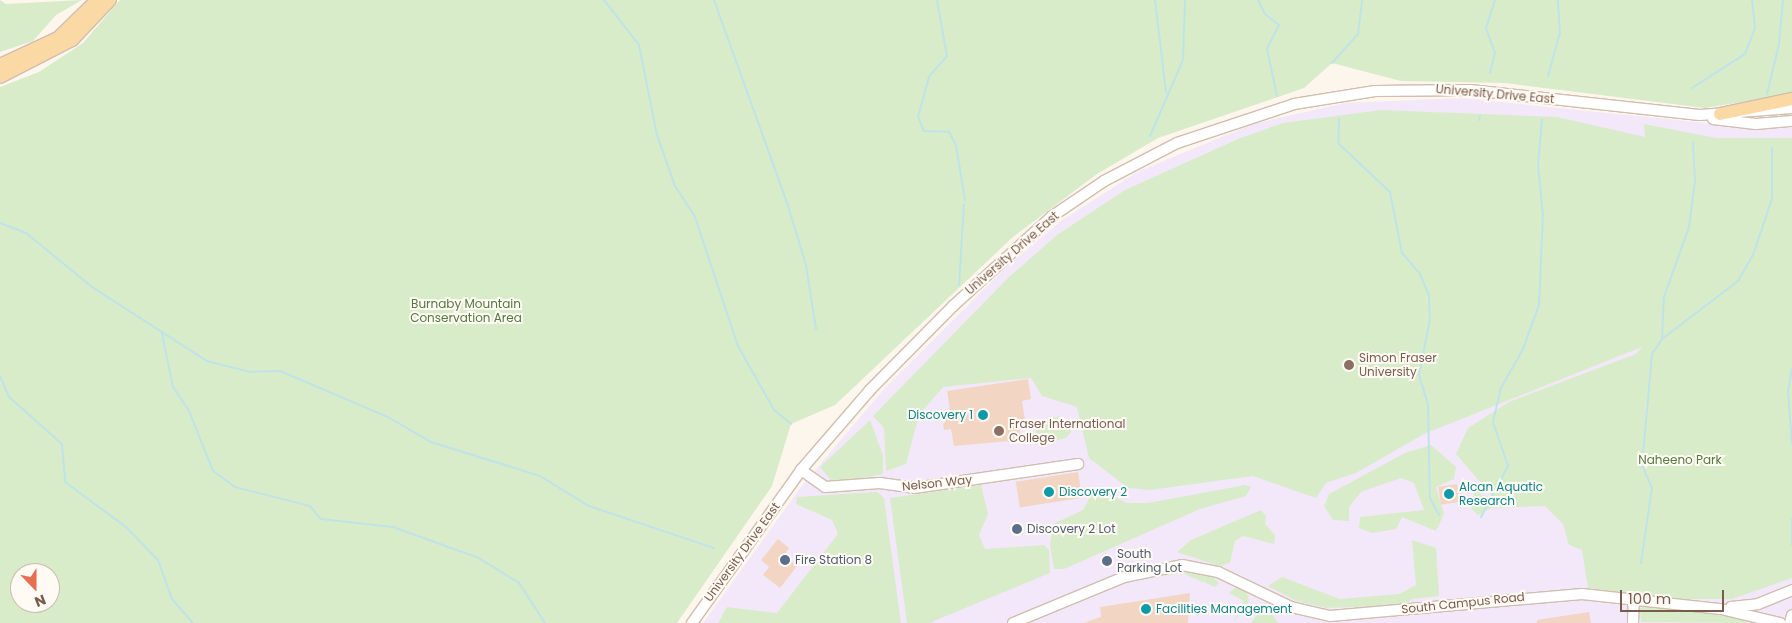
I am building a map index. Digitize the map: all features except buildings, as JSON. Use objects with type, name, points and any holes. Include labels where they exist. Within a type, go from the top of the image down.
[{"type":"main road","points":[[0,65],[58,38],[97,0]]},
{"type":"main road","points":[[0,77],[72,40],[110,0]]},
{"type":"main road","points":[[1720,114],[1792,99]]},
{"type":"street","name":"University Drive East","points":[[692,623],[801,470],[870,390],[1026,238],[1104,181],[1176,143],[1294,104],[1375,91],[1470,90],[1700,115],[1756,124],[1792,121]]},
{"type":"street","name":"University Drive East","points":[[1700,115],[1792,108]]},
{"type":"street","name":"Nelson Way","points":[[801,470],[825,487],[880,483],[914,488],[1078,464]]},
{"type":"street","name":"South Campus Road","points":[[1013,623],[1124,577],[1182,565],[1218,572],[1291,607],[1330,616],[1562,593],[1721,609],[1750,614],[1780,623]]},
{"type":"street","points":[[1721,609],[1758,604],[1792,590]]},
{"type":"street","points":[[1633,623],[1634,599]]},
{"type":"street","points":[[1750,614],[1758,623]]},
{"type":"street","points":[[1790,623],[1792,615]]},
{"type":"shaded area","name":"Simon Fraser University","points":[[1461,98],[1756,128],[1792,125],[1792,623],[703,623],[800,488],[885,388],[1005,268],[1061,221],[1137,172],[1253,124],[1345,103]]},
{"type":"green space","points":[[0,0],[6,4],[82,0],[56,15],[33,41],[0,52]]},
{"type":"green space","name":"Burnaby Mountain Conservation Area","points":[[120,0],[1792,0],[1792,94],[1705,108],[1505,83],[1401,81],[1332,63],[1304,88],[1158,138],[1097,174],[1013,237],[835,405],[791,424],[772,486],[677,623],[0,623],[0,87],[39,72],[83,43]]},
{"type":"green space","name":"Simon Fraser University","points":[[1381,110],[1557,117],[1645,137],[1644,124],[1716,138],[1792,138],[1792,578],[1732,599],[1678,599],[1588,588],[1582,550],[1569,545],[1563,524],[1545,506],[1491,508],[1478,515],[1471,509],[1474,494],[1463,479],[1481,495],[1493,497],[1456,454],[1468,428],[1509,402],[1636,354],[1642,347],[1424,434],[1356,473],[1326,483],[1316,498],[1253,476],[1150,490],[1128,488],[1089,458],[1077,407],[1042,396],[1031,378],[943,387],[919,415],[906,464],[886,471],[884,428],[873,416],[1009,277],[1057,235],[1125,190],[1238,139],[1283,123]]},
{"type":"green space","points":[[1059,416],[1068,421],[1071,432],[1066,438],[1035,445],[1036,423]]},
{"type":"green space","points":[[870,420],[883,455],[883,474],[834,484],[820,467]]},
{"type":"green space","points":[[1431,445],[1456,467],[1454,479],[1436,487],[1444,514],[1436,531],[1402,517],[1396,529],[1372,533],[1359,528],[1360,517],[1424,510],[1414,483],[1401,478],[1361,492],[1349,507],[1349,521],[1333,520],[1324,506],[1329,494],[1405,453]]},
{"type":"green space","points":[[981,485],[988,514],[979,535],[985,549],[1044,545],[1049,550],[1050,573],[929,623],[907,623],[890,498]]},
{"type":"green space","points":[[1245,485],[1251,487],[1246,496],[1200,509],[1064,569],[1054,569],[1050,545],[1053,524],[1083,510],[1092,493],[1102,490],[1127,503],[1148,503]]},
{"type":"green space","points":[[877,492],[884,498],[901,623],[718,623],[727,607],[777,613],[838,534],[832,520],[796,504],[797,497]]},
{"type":"green space","points":[[1261,510],[1266,516],[1265,524],[1275,535],[1274,544],[1243,536],[1235,541],[1230,563],[1219,566],[1177,552],[1191,540]]},
{"type":"green space","points":[[1412,540],[1436,548],[1439,596],[1412,599],[1404,605],[1327,608],[1296,601],[1268,586],[1282,577],[1340,599],[1399,594],[1416,585]]},
{"type":"green space","points":[[1182,572],[1213,577],[1219,583],[1215,587],[1182,573],[1147,579]]},
{"type":"green space","points":[[1236,587],[1246,591],[1249,600],[1233,623],[1244,601],[1229,593]]},
{"type":"green space","points":[[1267,606],[1278,623],[1251,623],[1260,611]]},
{"type":"green space","points":[[1646,606],[1734,617],[1748,623],[1641,622],[1640,608]]},
{"type":"waterway","points":[[604,0],[639,45],[657,135],[675,186],[695,217],[738,346],[774,410],[791,424]]},
{"type":"waterway","points":[[714,0],[788,206],[806,265],[816,329]]},
{"type":"waterway","points":[[937,0],[947,56],[929,77],[918,117],[924,131],[949,132],[956,146],[965,200]]},
{"type":"waterway","points":[[1155,0],[1166,92]]},
{"type":"waterway","points":[[1150,136],[1183,60],[1185,0]]},
{"type":"waterway","points":[[1258,0],[1265,14],[1279,25],[1267,49],[1277,96]]},
{"type":"waterway","points":[[1332,63],[1358,34],[1362,0]]},
{"type":"waterway","points":[[1490,73],[1495,53],[1486,28],[1495,0]]},
{"type":"waterway","points":[[1548,76],[1560,32],[1558,0]]},
{"type":"waterway","points":[[1692,88],[1745,54],[1755,28],[1752,0]]},
{"type":"waterway","points":[[1767,94],[1779,44],[1783,0]]},
{"type":"waterway","points":[[1479,120],[1480,116]]},
{"type":"waterway","points":[[1339,119],[1338,143],[1390,192],[1402,253],[1420,274],[1429,295],[1430,319],[1419,375],[1428,405],[1430,498],[1439,515]]},
{"type":"waterway","points":[[1481,517],[1508,466],[1493,422],[1501,388],[1523,349],[1539,305],[1543,215],[1538,165],[1542,119]]},
{"type":"waterway","points":[[1662,339],[1664,297],[1689,227],[1695,181],[1693,142]]},
{"type":"waterway","points":[[1641,563],[1652,488],[1642,466],[1652,354],[1662,339],[1738,281],[1753,255],[1772,199],[1772,148]]},
{"type":"waterway","points":[[959,285],[964,204]]},
{"type":"waterway","points":[[0,223],[26,233],[92,287],[207,361],[250,372],[280,371],[388,417],[431,442],[540,476],[589,506],[714,548]]},
{"type":"waterway","points":[[162,334],[173,387],[189,411],[213,471],[235,487],[310,506],[321,519],[393,527],[479,558],[519,583],[545,623]]},
{"type":"waterway","points":[[1792,369],[1788,391],[1792,444]]},
{"type":"waterway","points":[[0,376],[9,397],[62,444],[65,482],[126,527],[158,560],[172,599],[193,623]]},
{"type":"waterway","points":[[1792,519],[1792,545]]},
{"type":"place","name":"Simon Fraser University","points":[[1349,365]]},
{"type":"place","name":"Discovery 1","points":[[983,415]]},
{"type":"place","name":"Fraser International College","points":[[999,431]]},
{"type":"place","name":"Discovery 2","points":[[1049,492]]},
{"type":"place","name":"Alcan Aquatic Research","points":[[1449,494]]},
{"type":"place","name":"Discovery 2 Lot","points":[[1017,529]]},
{"type":"place","name":"Fire Station 8","points":[[785,560]]},
{"type":"place","name":"South Parking Lot","points":[[1107,561]]},
{"type":"place","name":"Facilities Management","points":[[1146,609]]},
{"type":"park label","name":"Naheeno Park","points":[[1680,460]]}]
